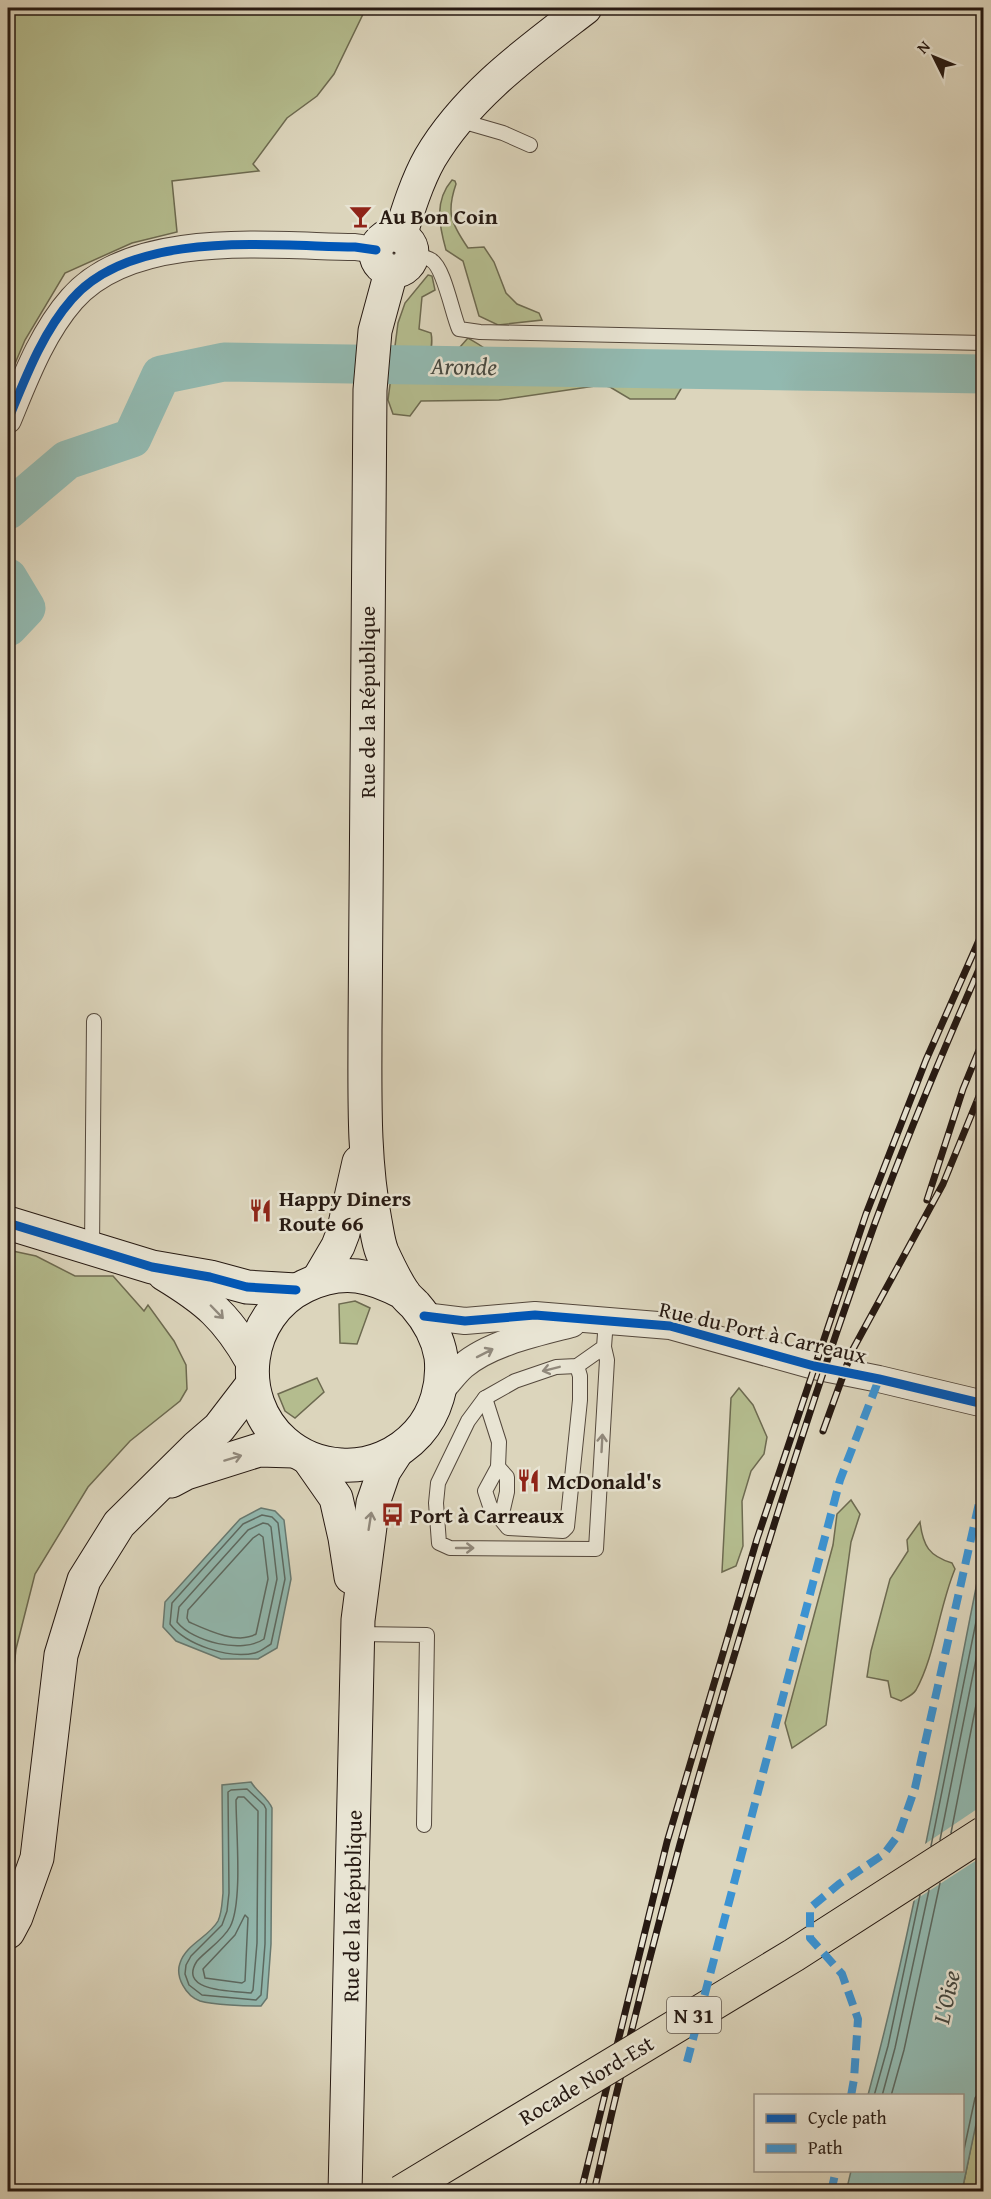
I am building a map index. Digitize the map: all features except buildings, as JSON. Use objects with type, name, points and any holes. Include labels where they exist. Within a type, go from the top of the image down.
[{"type":"main road","name":"Rue de la République","points":[[414,1305],[380,1246],[371,1201],[366,1134],[370,390],[374,340],[383,295],[395,253],[409,207],[429,159],[456,120],[483,91],[585,8]]},
{"type":"main road","name":"Rue de la République","points":[[307,1285],[338,1246],[366,1134]]},
{"type":"main road","points":[[8,1223],[152,1267],[210,1277],[247,1287],[307,1285],[337,1276],[374,1279],[414,1305],[433,1331],[441,1356],[441,1390],[431,1413],[418,1433],[397,1451],[376,1461],[353,1466],[330,1465],[301,1454],[258,1450],[186,1473],[159,1487]]},
{"type":"main road","points":[[152,1267],[209,1304],[237,1335],[252,1373],[260,1410],[274,1433],[301,1454]]},
{"type":"main road","points":[[8,1932],[16,1917],[36,1858],[62,1655],[84,1581],[119,1524],[219,1428],[252,1373],[257,1339],[267,1318],[282,1301],[307,1285]]},
{"type":"main road","name":"Rue de la République","points":[[345,2192],[358,1627],[373,1503],[384,1471],[397,1451]]},
{"type":"main road","name":"Rue de la République","points":[[301,1454],[336,1498],[345,1538],[358,1627]]},
{"type":"main road","name":"Rocade Nord-Est","points":[[401,2192],[794,1955],[984,1833]]},
{"type":"street","points":[[8,420],[45,338],[72,298],[105,271],[164,251],[220,246],[356,247],[395,253]]},
{"type":"street","name":"Rue du Port à Carreaux","points":[[414,1305],[465,1321],[535,1315],[670,1326],[814,1366],[984,1404]]},
{"type":"street","name":"Rue du Port à Carreaux","points":[[441,1390],[463,1366],[486,1352],[534,1334],[599,1320]]},
{"type":"lane","points":[[456,120],[502,133],[530,146]]},
{"type":"lane","points":[[395,253],[432,260],[442,273],[451,310],[459,329],[480,332],[984,343]]},
{"type":"lane","points":[[92,1250],[94,1021]]},
{"type":"lane","points":[[599,1320],[607,1360],[596,1550],[450,1548],[439,1543],[436,1503],[438,1483],[468,1421],[484,1398],[514,1381],[556,1367],[576,1366],[604,1347]]},
{"type":"lane","points":[[484,1398],[499,1442],[498,1467],[485,1491],[490,1506],[508,1528],[563,1531],[567,1527],[580,1400],[580,1376],[576,1366]]},
{"type":"lane","points":[[498,1467],[507,1478],[507,1492],[501,1518]]},
{"type":"lane","points":[[358,1627],[427,1635],[424,1825]]},
{"type":"green space","points":[[8,8],[366,8],[334,74],[317,96],[287,118],[253,164],[259,171],[172,181],[177,232],[132,243],[65,273],[25,340],[8,380]]},
{"type":"green space","points":[[452,180],[456,184],[451,203],[452,218],[462,239],[468,248],[484,247],[494,262],[506,293],[517,304],[539,313],[542,320],[498,325],[479,316],[463,261],[446,250],[441,231],[440,205],[442,196]]},
{"type":"green space","points":[[428,275],[432,276],[435,290],[422,297],[419,329],[431,333],[432,338],[426,375],[440,378],[454,370],[458,366],[460,347],[468,338],[489,353],[489,378],[523,378],[602,353],[641,352],[672,354],[687,370],[685,382],[675,399],[630,399],[602,385],[499,400],[421,401],[410,416],[393,414],[388,400],[398,323],[405,303]]},
{"type":"green space","points":[[8,1250],[36,1256],[75,1276],[113,1276],[144,1311],[148,1305],[174,1341],[186,1365],[187,1389],[180,1401],[130,1441],[88,1487],[35,1574],[16,1649],[8,1721]]},
{"type":"green space","points":[[355,1301],[370,1308],[357,1344],[340,1343],[339,1304]]},
{"type":"green space","points":[[317,1378],[324,1392],[295,1418],[285,1411],[278,1394]]},
{"type":"green space","points":[[739,1388],[753,1405],[767,1437],[764,1454],[751,1471],[742,1501],[743,1546],[736,1566],[722,1572],[731,1398]]},
{"type":"green space","points":[[851,1500],[860,1514],[851,1542],[826,1725],[792,1748],[785,1723],[833,1545],[837,1514]]},
{"type":"green space","points":[[920,1522],[925,1544],[938,1557],[952,1563],[955,1569],[922,1677],[915,1692],[901,1701],[891,1697],[888,1681],[867,1677],[871,1651],[890,1579],[908,1551],[907,1540]]},
{"type":"green space","points":[[983,2086],[983,2191],[962,2192]]},
{"type":"water","points":[[261,1508],[275,1511],[284,1520],[291,1579],[277,1648],[258,1659],[221,1659],[176,1641],[163,1627],[165,1602],[240,1519]]},
{"type":"water","name":"L'Oise","points":[[983,1553],[984,2086],[962,2191],[846,2192],[851,2172],[964,2172],[964,2094],[868,2094],[901,1961]]},
{"type":"water","points":[[251,1782],[272,1808],[271,1944],[267,1998],[261,2006],[200,2001],[190,1995],[180,1980],[180,1963],[187,1951],[214,1927],[220,1915],[223,1893],[222,1785]]},
{"type":"pier","points":[[983,1805],[983,1856],[909,1904],[922,1846]]},
{"type":"waterway","name":"Aronde","points":[[8,510],[67,460],[132,438],[161,375],[224,362],[984,374]]},
{"type":"waterway","name":"Aronde","points":[[8,578],[26,608],[8,627]]},
{"type":"railway","points":[[581,2192],[667,1842],[757,1539],[866,1214],[926,1060],[984,929]]},
{"type":"railway","points":[[594,2192],[666,1894],[707,1747],[780,1506],[875,1223],[927,1090],[984,958]]},
{"type":"railway","points":[[927,1200],[963,1089],[984,1038]]},
{"type":"railway","points":[[823,1431],[852,1351],[943,1184],[984,1084]]},
{"type":"marked path","points":[[687,2062],[840,1480],[879,1379]]},
{"type":"marked path","points":[[851,2094],[858,2019],[842,1974],[810,1938],[810,1908],[839,1884],[884,1854],[899,1834],[915,1788],[984,1481]]},
{"type":"marked path","points":[[831,2192],[836,2172]]},
{"type":"cycle path","points":[[8,420],[35,357],[61,312],[72,299],[98,277],[130,261],[205,246],[284,245],[355,247],[376,250]]},
{"type":"cycle path","points":[[8,1223],[152,1267],[210,1277],[247,1287],[296,1290]]},
{"type":"cycle path","points":[[424,1316],[465,1321],[535,1315],[670,1326],[814,1366],[984,1404]]},
{"type":"place","name":"Au Bon Coin","points":[[361,216]]},
{"type":"place","name":"Happy Diners Route 66","points":[[261,1211]]},
{"type":"place","name":"McDonald's","points":[[529,1481]]},
{"type":"place","name":"Port à Carreaux","points":[[392,1515]]}]
